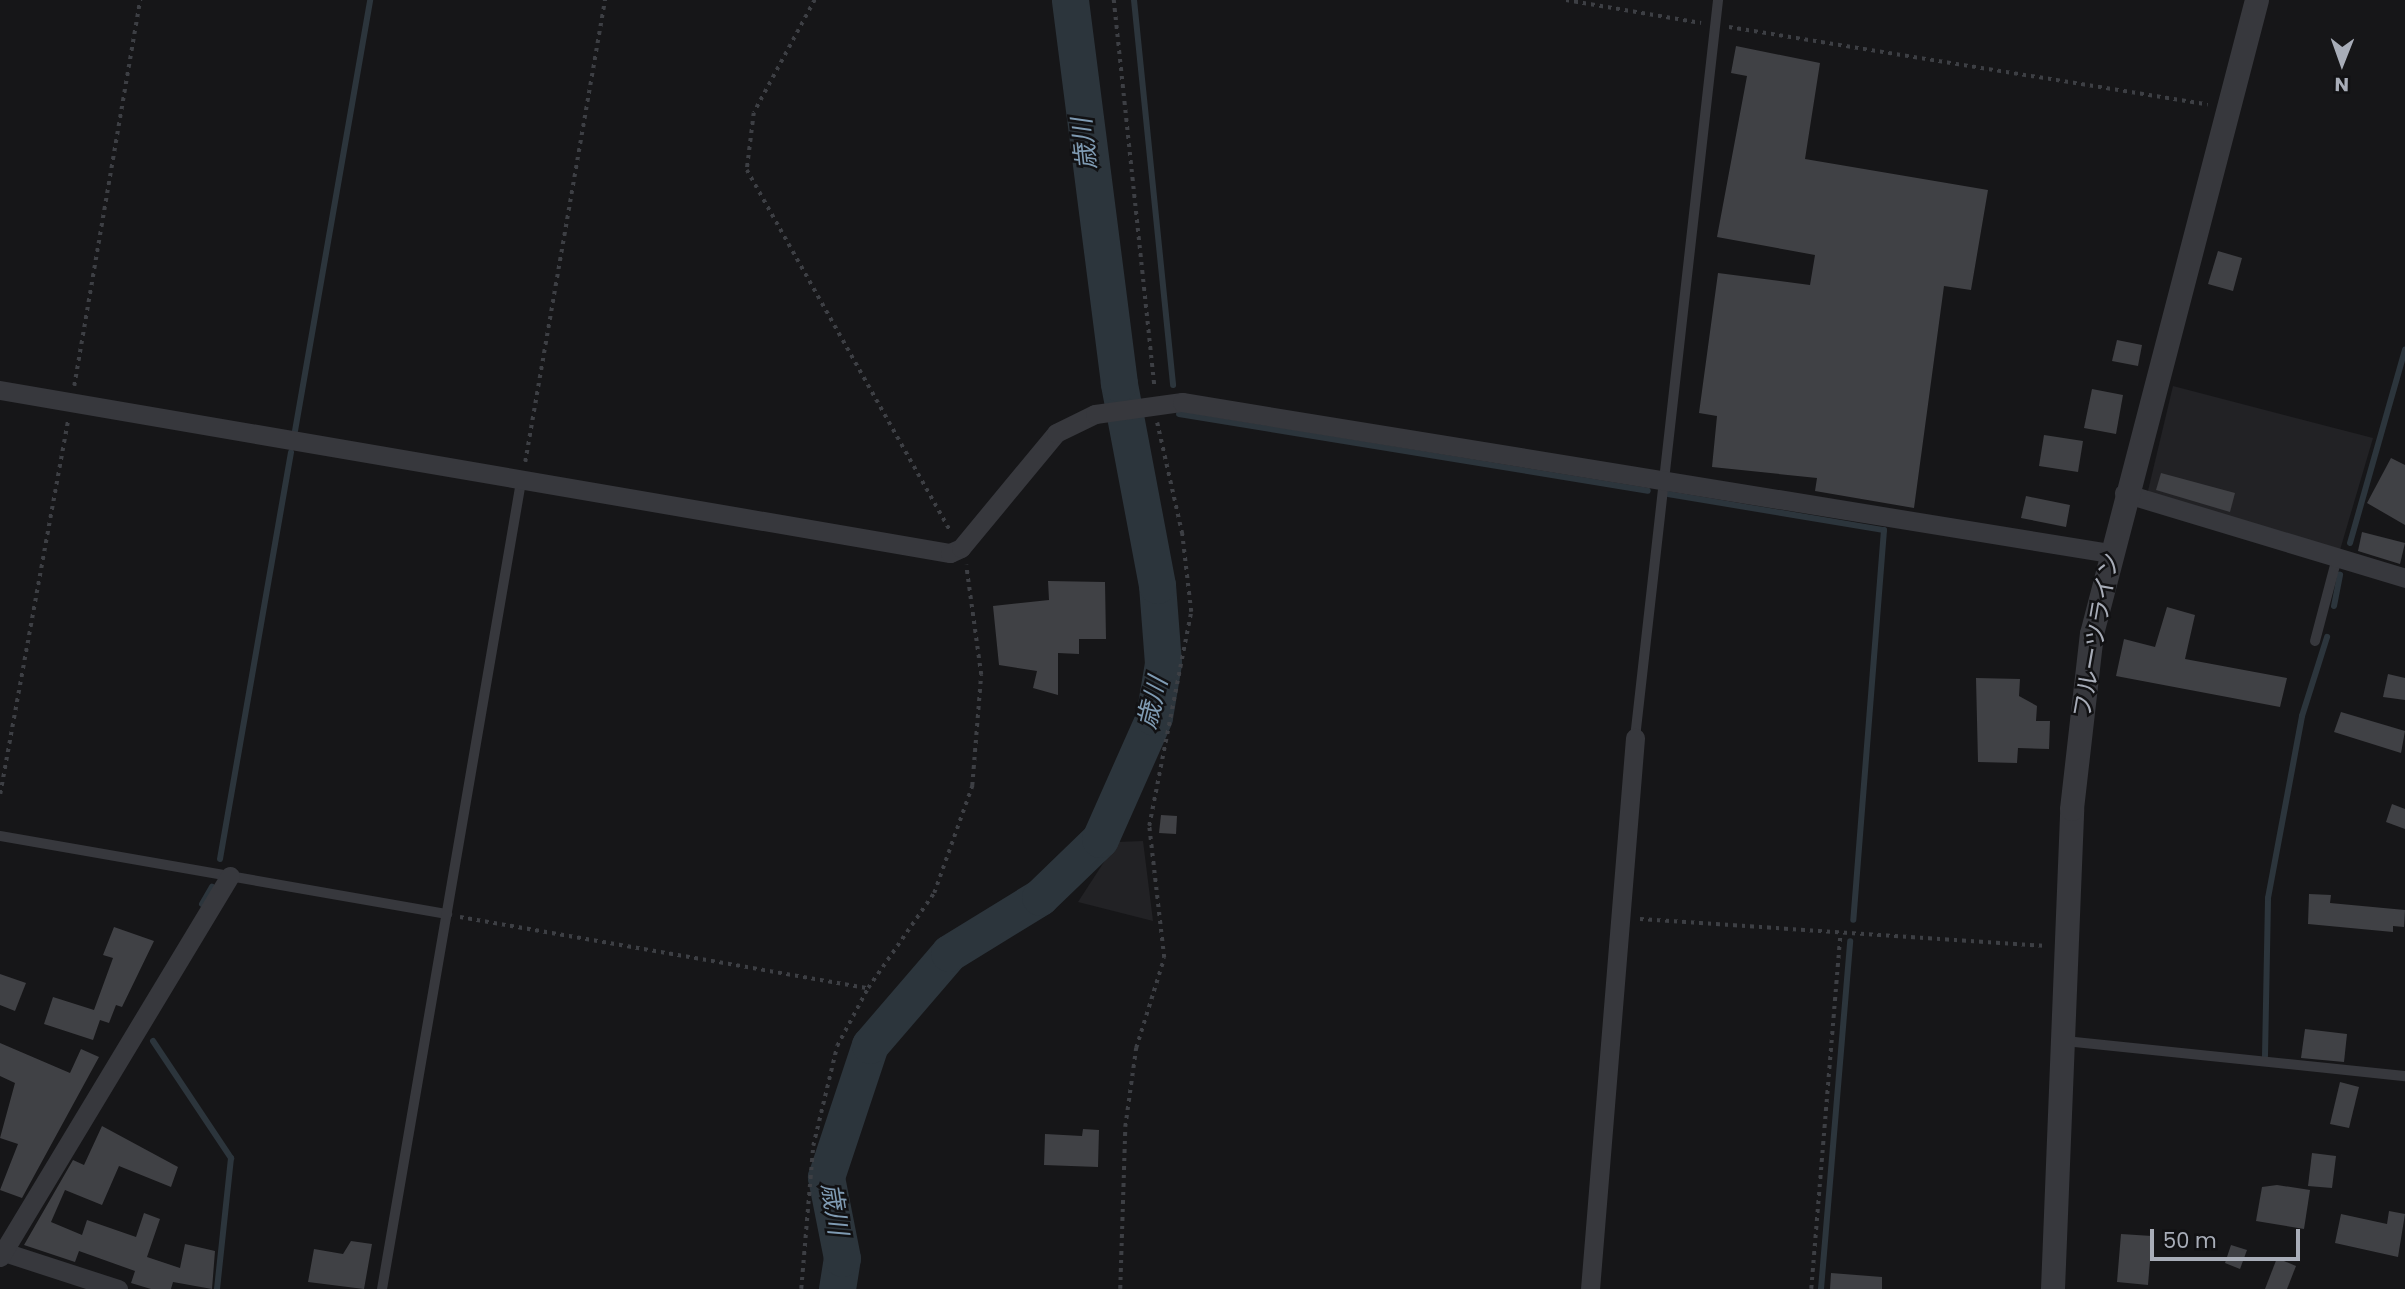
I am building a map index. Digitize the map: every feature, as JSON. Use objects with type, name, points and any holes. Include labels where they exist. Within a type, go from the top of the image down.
[{"type":"street","name":"フルーツライン","points":[[2053,1289],[2076,754],[2109,553],[2257,0]]},
{"type":"street","points":[[0,390],[521,482],[950,553],[961,548],[1056,433],[1095,414],[1157,403],[1182,402],[2109,553]]},
{"type":"street","points":[[2124,493],[2405,578]]},
{"type":"street","points":[[1590,1289],[1635,738]]},
{"type":"street","points":[[118,1289],[4,1244],[230,876]]},
{"type":"lane","points":[[1635,738],[1661,480],[1718,0]]},
{"type":"lane","points":[[382,1289],[521,482]]},
{"type":"lane","points":[[2315,641],[2337,558]]},
{"type":"lane","points":[[0,836],[447,914]]},
{"type":"lane","points":[[2064,1041],[2405,1076]]},
{"type":"path","points":[[521,482],[605,0]]},
{"type":"path","points":[[802,1289],[821,1102],[837,1046],[868,988],[934,893],[972,786],[981,675],[961,548],[747,170],[754,113],[815,0]]},
{"type":"path","points":[[1114,0],[1157,403],[1191,612],[1149,826],[1164,958],[1136,1048],[1125,1127],[1120,1289]]},
{"type":"path","points":[[1566,0],[2228,106]]},
{"type":"path","points":[[447,914],[868,988]]},
{"type":"path","points":[[1620,918],[2067,947]]},
{"type":"path","points":[[1811,1289],[1840,933]]},
{"type":"shaded area","points":[[2173,386],[2373,438],[2340,550],[2147,495]]},
{"type":"shaded area","points":[[1143,841],[1153,921],[1078,902],[1117,842]]},
{"type":"building","points":[[1736,46],[1820,63],[1805,159],[1988,190],[1971,290],[1944,286],[1914,508],[1815,491],[1817,478],[1712,467],[1717,416],[1699,413],[1718,273],[1810,285],[1815,255],[1717,237],[1747,76],[1731,73]]},
{"type":"building","points":[[2218,251],[2242,258],[2233,291],[2208,284]]},
{"type":"building","points":[[2117,340],[2142,345],[2138,366],[2112,361]]},
{"type":"building","points":[[2092,389],[2123,395],[2116,434],[2084,428]]},
{"type":"building","points":[[2044,435],[2083,441],[2078,472],[2039,466]]},
{"type":"building","points":[[2391,458],[2405,465],[2405,525],[2367,503]]},
{"type":"building","points":[[2161,473],[2235,493],[2230,512],[2156,490]]},
{"type":"building","points":[[2026,496],[2070,505],[2066,527],[2021,518]]},
{"type":"building","points":[[2362,532],[2405,543],[2400,564],[2358,551]]},
{"type":"building","points":[[1048,581],[1105,582],[1106,639],[1079,639],[1079,654],[1058,653],[1058,695],[1033,688],[1037,671],[999,665],[993,606],[1049,600]]},
{"type":"building","points":[[2167,607],[2195,615],[2185,659],[2287,678],[2280,707],[2116,676],[2124,639],[2155,647]]},
{"type":"building","points":[[2388,674],[2405,678],[2405,700],[2383,697]]},
{"type":"building","points":[[1976,678],[2020,679],[2019,696],[2037,706],[2036,721],[2050,721],[2049,749],[2018,748],[2017,763],[1978,762]]},
{"type":"building","points":[[2341,712],[2405,731],[2401,753],[2334,732]]},
{"type":"building","points":[[2392,804],[2405,809],[2405,829],[2386,822]]},
{"type":"building","points":[[1161,815],[1177,816],[1176,834],[1159,833]]},
{"type":"building","points":[[2309,894],[2331,895],[2330,903],[2405,910],[2404,927],[2393,926],[2393,932],[2308,924]]},
{"type":"building","points":[[114,927],[154,941],[122,1007],[116,1005],[109,1023],[100,1020],[93,1040],[44,1024],[53,997],[94,1010],[113,958],[103,955]]},
{"type":"building","points":[[0,974],[26,983],[15,1011],[0,1005]]},
{"type":"building","points":[[2305,1029],[2347,1034],[2344,1062],[2301,1058]]},
{"type":"building","points":[[0,1043],[70,1073],[81,1049],[99,1057],[22,1198],[0,1190],[18,1144],[0,1138],[15,1083],[0,1076]]},
{"type":"building","points":[[2340,1082],[2359,1087],[2349,1128],[2330,1124]]},
{"type":"building","points":[[102,1126],[178,1167],[171,1187],[119,1166],[102,1205],[65,1190],[51,1222],[82,1235],[87,1220],[136,1237],[144,1213],[160,1219],[147,1257],[180,1268],[185,1244],[215,1251],[212,1289],[173,1282],[171,1289],[151,1289],[131,1283],[135,1271],[79,1251],[75,1262],[24,1245],[73,1160],[84,1165]]},
{"type":"building","points":[[1083,1129],[1099,1130],[1098,1167],[1044,1165],[1045,1134],[1082,1136]]},
{"type":"building","points":[[2312,1153],[2336,1156],[2332,1188],[2308,1186]]},
{"type":"building","points":[[2277,1185],[2310,1190],[2304,1229],[2256,1221],[2262,1187]]},
{"type":"building","points":[[2389,1211],[2405,1214],[2398,1257],[2335,1243],[2341,1214],[2387,1224]]},
{"type":"building","points":[[2121,1234],[2152,1236],[2148,1285],[2117,1282]]},
{"type":"building","points":[[351,1241],[372,1244],[364,1289],[308,1282],[314,1249],[343,1254]]},
{"type":"building","points":[[2231,1245],[2247,1250],[2240,1269],[2225,1263]]},
{"type":"building","points":[[2277,1258],[2296,1266],[2287,1289],[2265,1289]]},
{"type":"building","points":[[1831,1273],[1882,1277],[1882,1289],[1830,1289]]},
{"type":"waterway","points":[[295,431],[370,0]]},
{"type":"waterway","name":"歳川","points":[[837,1289],[842,1258],[826,1177],[870,1045],[949,953],[1040,897],[1100,839],[1154,717],[1163,663],[1157,585],[1119,383],[1070,0]]},
{"type":"waterway","points":[[1134,0],[1173,385]]},
{"type":"waterway","points":[[2350,543],[2405,350]]},
{"type":"waterway","points":[[1179,414],[1648,491]]},
{"type":"waterway","points":[[220,859],[291,452]]},
{"type":"waterway","points":[[1668,494],[1884,530],[1853,920]]},
{"type":"waterway","points":[[2334,606],[2340,575]]},
{"type":"waterway","points":[[2265,1056],[2268,898],[2302,716],[2327,637]]},
{"type":"waterway","points":[[202,904],[212,887]]},
{"type":"waterway","points":[[1821,1289],[1850,941]]},
{"type":"waterway","points":[[153,1041],[231,1158],[217,1289]]}]
